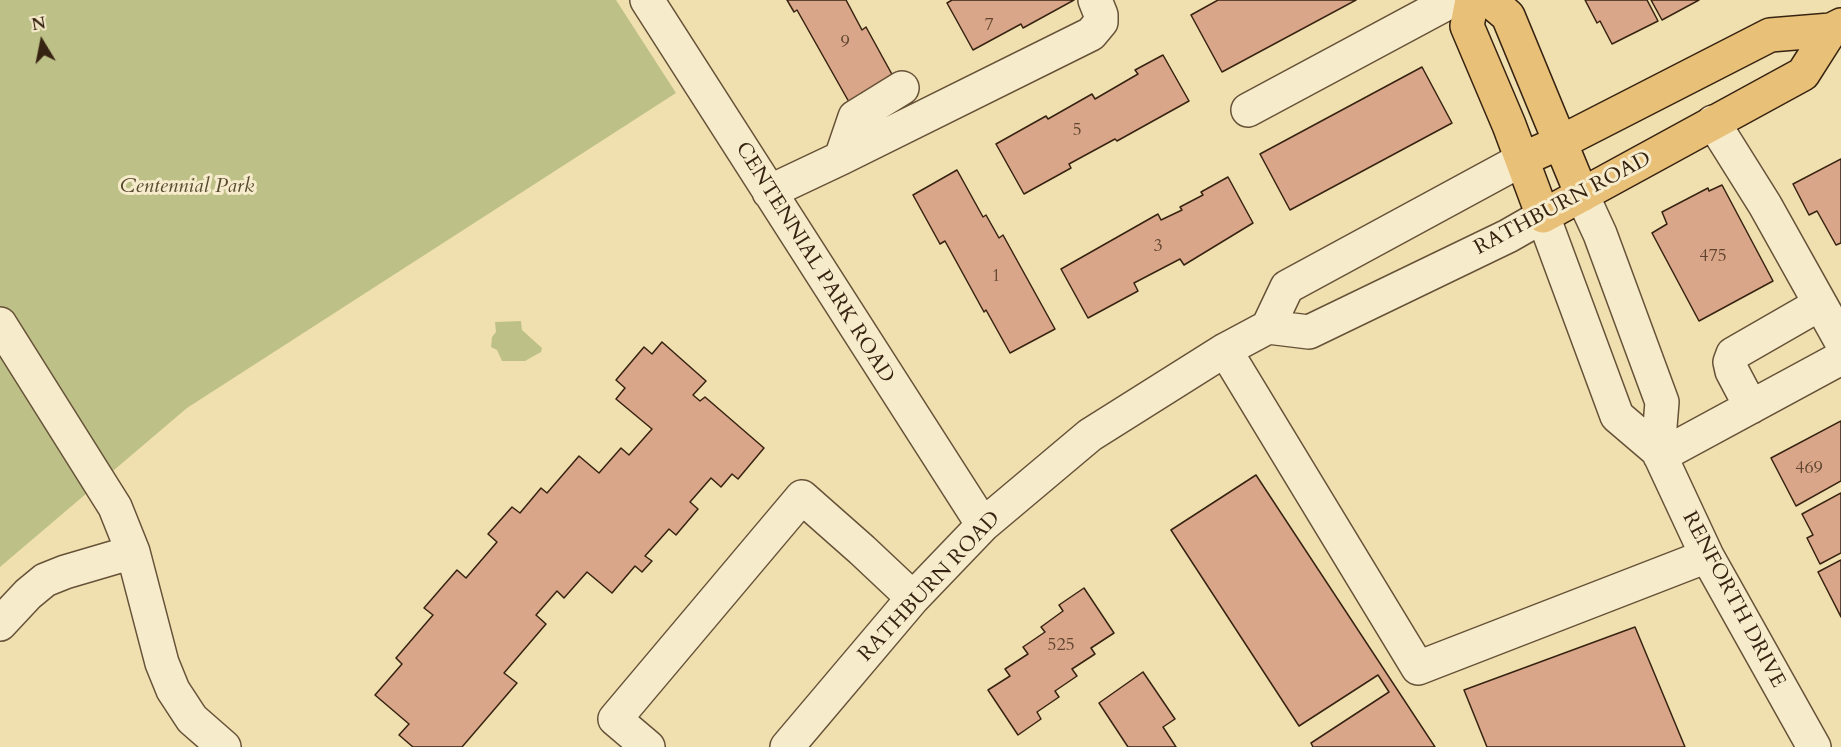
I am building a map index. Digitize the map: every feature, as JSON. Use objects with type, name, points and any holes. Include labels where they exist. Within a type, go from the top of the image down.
[{"type":"main road","name":"RENFORTH DRIVE","points":[[1472,0],[1467,26],[1523,159],[1543,216]]},
{"type":"main road","name":"RENFORTH DRIVE","points":[[1489,0],[1508,16],[1582,195]]},
{"type":"main road","name":"RATHBURN ROAD","points":[[1523,159],[1561,142],[1770,35],[1836,28]]},
{"type":"main road","name":"RATHBURN ROAD","points":[[1543,216],[1803,74],[1836,28]]},
{"type":"street","name":"CENTENNIAL PARK ROAD","points":[[647,0],[983,525]]},
{"type":"street","points":[[769,192],[1091,34],[1101,22],[1101,15],[1095,0]]},
{"type":"street","points":[[1248,110],[1453,0]]},
{"type":"street","points":[[840,158],[855,117],[902,88]]},
{"type":"street","points":[[1713,122],[1766,205],[1841,341]]},
{"type":"street","name":"RATHBURN ROAD","points":[[1268,327],[1287,287],[1523,159]]},
{"type":"street","name":"RENFORTH DRIVE","points":[[1582,195],[1600,234],[1662,402],[1659,453]]},
{"type":"street","name":"RATHBURN ROAD","points":[[787,747],[913,598],[983,525],[1090,435],[1225,350],[1268,327],[1309,332],[1508,236],[1543,216]]},
{"type":"street","name":"RENFORTH DRIVE","points":[[1543,216],[1617,416],[1659,453],[1707,556],[1814,747]]},
{"type":"street","points":[[1751,407],[1732,371],[1730,362],[1733,354],[1820,304]]},
{"type":"street","points":[[0,324],[115,507],[133,552],[162,663],[173,690],[192,719],[224,747]]},
{"type":"street","points":[[1225,350],[1418,668],[1707,556]]},
{"type":"street","points":[[1659,453],[1841,358]]},
{"type":"street","points":[[648,747],[615,719],[802,497],[913,598]]},
{"type":"street","points":[[0,624],[28,594],[45,580],[133,552]]},
{"type":"green space","name":"Centennial Park","points":[[0,0],[616,0],[676,93],[187,408],[0,567]]},
{"type":"green space","points":[[521,321],[522,330],[542,348],[541,352],[525,361],[502,361],[497,350],[491,347],[492,337],[496,332],[495,322]]},
{"type":"building","points":[[787,0],[846,0],[862,30],[866,27],[894,78],[849,102],[797,10],[794,12]]},
{"type":"building","points":[[952,0],[1074,0],[1023,28],[1021,24],[973,50],[947,3]]},
{"type":"building","points":[[1218,0],[1356,0],[1222,72],[1191,15]]},
{"type":"building","points":[[1585,0],[1647,0],[1658,21],[1612,44],[1600,21],[1597,23]]},
{"type":"building","points":[[1651,0],[1699,0],[1662,20]]},
{"type":"building","points":[[1163,55],[1189,101],[1117,141],[1115,139],[1069,164],[1071,168],[1024,194],[996,144],[1046,116],[1048,119],[1092,94],[1095,99],[1138,74],[1135,70]]},
{"type":"building","points":[[1422,67],[1452,123],[1290,210],[1260,154]]},
{"type":"building","points":[[1841,159],[1841,243],[1836,245],[1817,211],[1809,215],[1793,184]]},
{"type":"building","points":[[957,170],[983,217],[986,215],[999,238],[1003,235],[1055,329],[1010,353],[986,310],[984,312],[945,241],[940,244],[913,195]]},
{"type":"building","points":[[1228,177],[1253,223],[1184,265],[1180,259],[1134,283],[1138,291],[1088,318],[1061,269],[1158,214],[1161,220],[1182,210],[1180,207],[1203,195],[1201,192]]},
{"type":"building","points":[[1722,185],[1773,281],[1699,321],[1652,233],[1667,224],[1662,212],[1708,188],[1709,191]]},
{"type":"building","points":[[662,342],[706,381],[693,395],[700,401],[705,397],[764,448],[738,479],[732,474],[721,487],[711,478],[690,502],[698,509],[676,535],[669,529],[645,556],[652,561],[642,572],[635,566],[612,593],[587,572],[564,598],[557,591],[536,615],[546,624],[504,673],[517,683],[462,747],[413,747],[399,735],[409,724],[375,695],[402,664],[396,658],[433,615],[424,608],[457,570],[466,578],[497,542],[488,534],[512,507],[520,513],[541,488],[547,493],[579,456],[599,473],[621,448],[629,455],[652,429],[616,399],[625,388],[616,380],[644,347],[652,354]]},
{"type":"building","points":[[1841,421],[1841,481],[1796,506],[1771,458]]},
{"type":"building","points":[[1256,475],[1435,747],[1313,747],[1311,743],[1389,692],[1378,675],[1299,726],[1171,530]]},
{"type":"building","points":[[1841,493],[1841,553],[1820,564],[1807,538],[1813,535],[1802,514]]},
{"type":"building","points":[[1841,560],[1841,617],[1818,572]]},
{"type":"building","points":[[1084,588],[1114,633],[1091,648],[1095,654],[1072,669],[1077,676],[1055,691],[1059,697],[1037,712],[1041,719],[1018,735],[988,690],[1010,676],[1005,669],[1028,654],[1023,647],[1045,632],[1041,627],[1063,611],[1059,605]]},
{"type":"building","points":[[1635,627],[1685,747],[1487,747],[1464,690]]},
{"type":"building","points":[[1143,672],[1175,719],[1163,727],[1176,747],[1128,747],[1099,703]]}]
